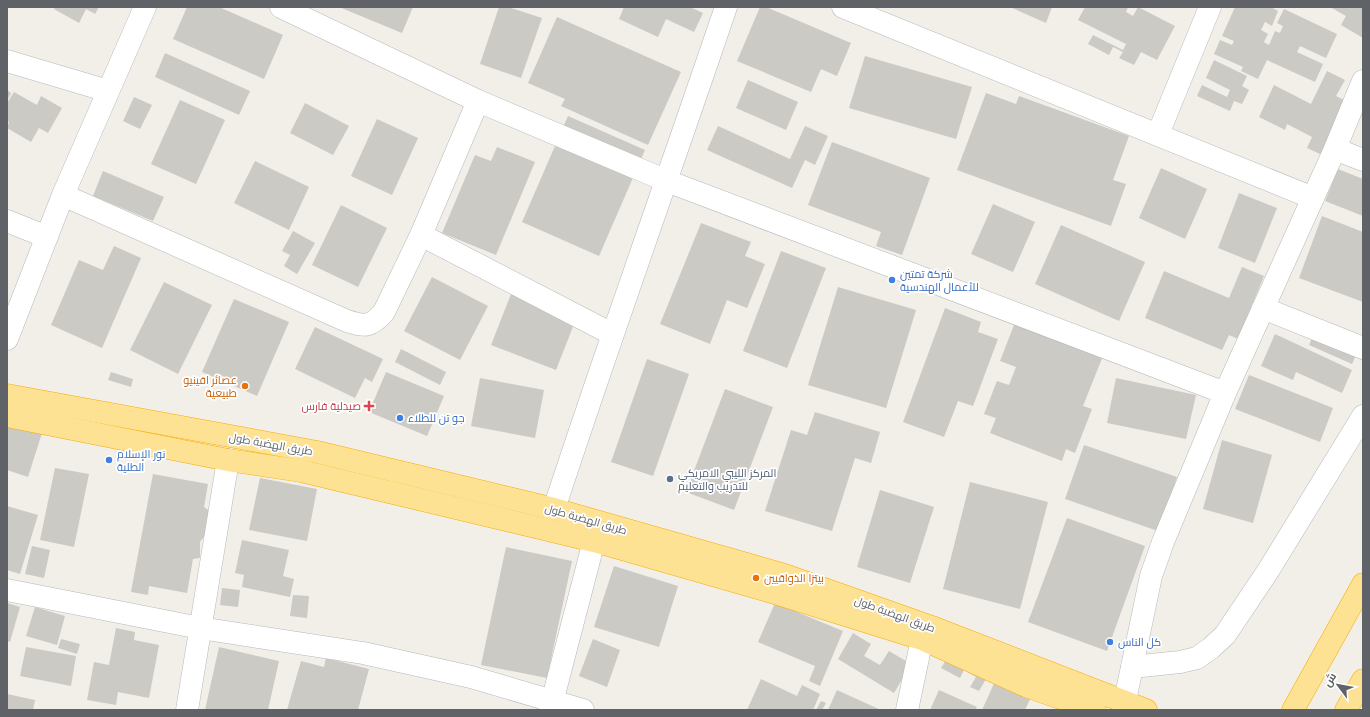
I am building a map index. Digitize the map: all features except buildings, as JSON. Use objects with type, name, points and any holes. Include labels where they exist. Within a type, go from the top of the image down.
[{"type":"highway","name":"طريق الهضبة طول","points":[[7,395],[316,452],[554,509],[785,575],[932,627],[1124,706],[1146,710]]},
{"type":"highway","name":"طريق الهضبة طول","points":[[7,416],[228,460],[301,471],[594,541],[775,593],[922,639],[1026,686],[1095,710]]},
{"type":"highway","points":[[1293,710],[1363,584]]},
{"type":"highway","points":[[1346,710],[1363,680]]},
{"type":"street","points":[[7,339],[63,195],[145,7]]},
{"type":"street","points":[[281,7],[478,101],[667,181],[1225,393]]},
{"type":"street","points":[[554,509],[612,334],[667,181],[726,7]]},
{"type":"street","points":[[843,7],[1313,198]]},
{"type":"street","points":[[1158,134],[1210,7]]},
{"type":"street","points":[[7,61],[108,92]]},
{"type":"street","points":[[1124,706],[1151,576],[1163,542],[1225,393],[1335,149],[1363,81]]},
{"type":"street","points":[[63,195],[347,321],[360,325],[370,325],[384,312],[421,235],[478,101]]},
{"type":"street","points":[[1335,149],[1363,160]]},
{"type":"street","points":[[7,221],[47,237]]},
{"type":"street","points":[[421,235],[612,334]]},
{"type":"street","points":[[1263,308],[1363,348]]},
{"type":"street","points":[[1132,667],[1180,662],[1197,658],[1225,635],[1268,571],[1363,416]]},
{"type":"street","points":[[187,710],[228,460]]},
{"type":"street","points":[[552,706],[594,541]]},
{"type":"street","points":[[7,590],[200,628],[363,654],[472,677],[552,706],[583,710]]},
{"type":"street","points":[[907,710],[922,639]]},
{"type":"place","name":"شركة تمتين للأعمال الهندسية","points":[[892,280]]},
{"type":"place","name":"عصائر افينيو طبيعية","points":[[245,386]]},
{"type":"place","name":"صيدلية فارس","points":[[369,406]]},
{"type":"place","name":"جو تن للطلاء","points":[[400,418]]},
{"type":"place","name":"نور الإسلام الطلية","points":[[109,460]]},
{"type":"place","name":"المركز الليبي الامريكي للتدريب والتعليم","points":[[670,479]]},
{"type":"place","name":"بيتزا الذواقيين","points":[[756,578]]},
{"type":"place","name":"كل الناس","points":[[1110,642]]}]
